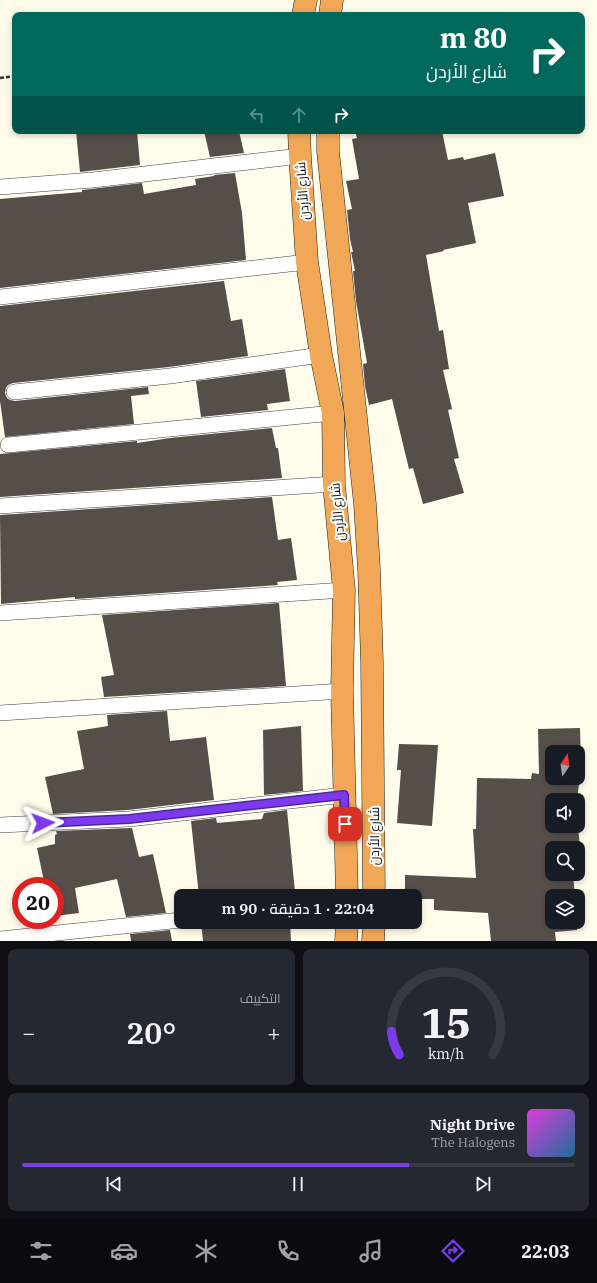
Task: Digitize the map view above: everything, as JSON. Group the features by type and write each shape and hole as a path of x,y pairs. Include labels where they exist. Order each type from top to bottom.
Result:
{"highway":[{"path":"304,12 306,0"},
{"path":"330,12 332,0"},
{"name":"شارع الأردن","path":"299,134 307,262 321,355 333,413 334,484 344,590 342,691 347,889"},
{"name":"شارع الأردن","path":"328,134 328,152 364,504 369,570 372,662 374,889"},
{"path":"346,941 347,929"},
{"path":"373,941 374,929"}],"lane":[{"path":"0,186 93,180 300,156"},
{"path":"0,297 307,262"},
{"path":"14,392 170,376 321,355"},
{"path":"8,445 333,413"},
{"path":"0,506 334,484"},
{"path":"0,613 344,590"},
{"path":"0,713 342,691"},
{"path":"0,825 129,819 344,795"},
{"path":"0,938 174,921"}],"path":[{"path":"0,78 12,76"}],"building":[{"path":"76,134 137,134 140,165 80,172"},
{"path":"205,134 240,134 244,153 210,157"},
{"path":"356,134 443,134 448,160 463,157 464,160 495,153 504,196 468,203 476,243 426,255 439,331 443,330 449,369 443,370 452,409 448,410 459,458 454,459 464,493 423,504 413,468 409,469 392,399 369,405 365,386 363,364 367,363 356,301 353,271 355,271 351,252 353,252 347,210 352,209 346,181 359,179 352,139 357,138"},
{"path":"235,173 242,213 246,260 0,288 0,199 82,192 82,190 142,183 144,194 196,185 195,179"},
{"path":"224,281 231,321 242,319 248,356 169,367 13,383 8,385 5,393 7,398 15,401 148,387 149,394 131,396 134,424 5,437 0,401 0,306"},
{"path":"285,369 290,401 267,404 268,410 201,417 196,381"},
{"path":"272,428 276,448 278,448 282,478 0,497 0,454 137,441 137,443 170,438"},
{"path":"272,497 278,540 291,538 297,580 277,582 278,585 75,599 75,597 1,604 0,515"},
{"path":"279,603 286,686 104,697 101,677 114,675 102,615"},
{"path":"167,711 170,741 206,737 214,800 128,810 53,814 45,777 84,769 77,731 108,726 107,715"},
{"path":"301,726 303,791 264,795 263,730"},
{"path":"580,728 580,745 545,745 545,785 579,785 578,793 545,793 545,833 579,833 579,841 545,841 545,881 574,881 574,889 545,889 545,929 577,930 555,932 556,941 491,941 488,913 434,910 434,899 422,899 422,889 405,889 405,875 476,878 473,829 476,829 477,778 531,779 532,773 539,774 538,729"},
{"path":"399,744 438,745 432,826 397,823 401,770 397,770"},
{"path":"287,810 295,889 198,889 191,821 216,818 217,823 262,819 264,813"},
{"path":"132,828 139,857 153,854 166,913 126,917 117,879 75,888 79,913 64,915 64,877 43,877 37,848 55,844 55,835 57,834 56,831"},
{"path":"202,929 290,929 291,941 203,941"},
{"path":"170,930 172,941 131,941 130,934"}],"route":[{"path":"43,823 129,819 344,795 345,824"}]}
